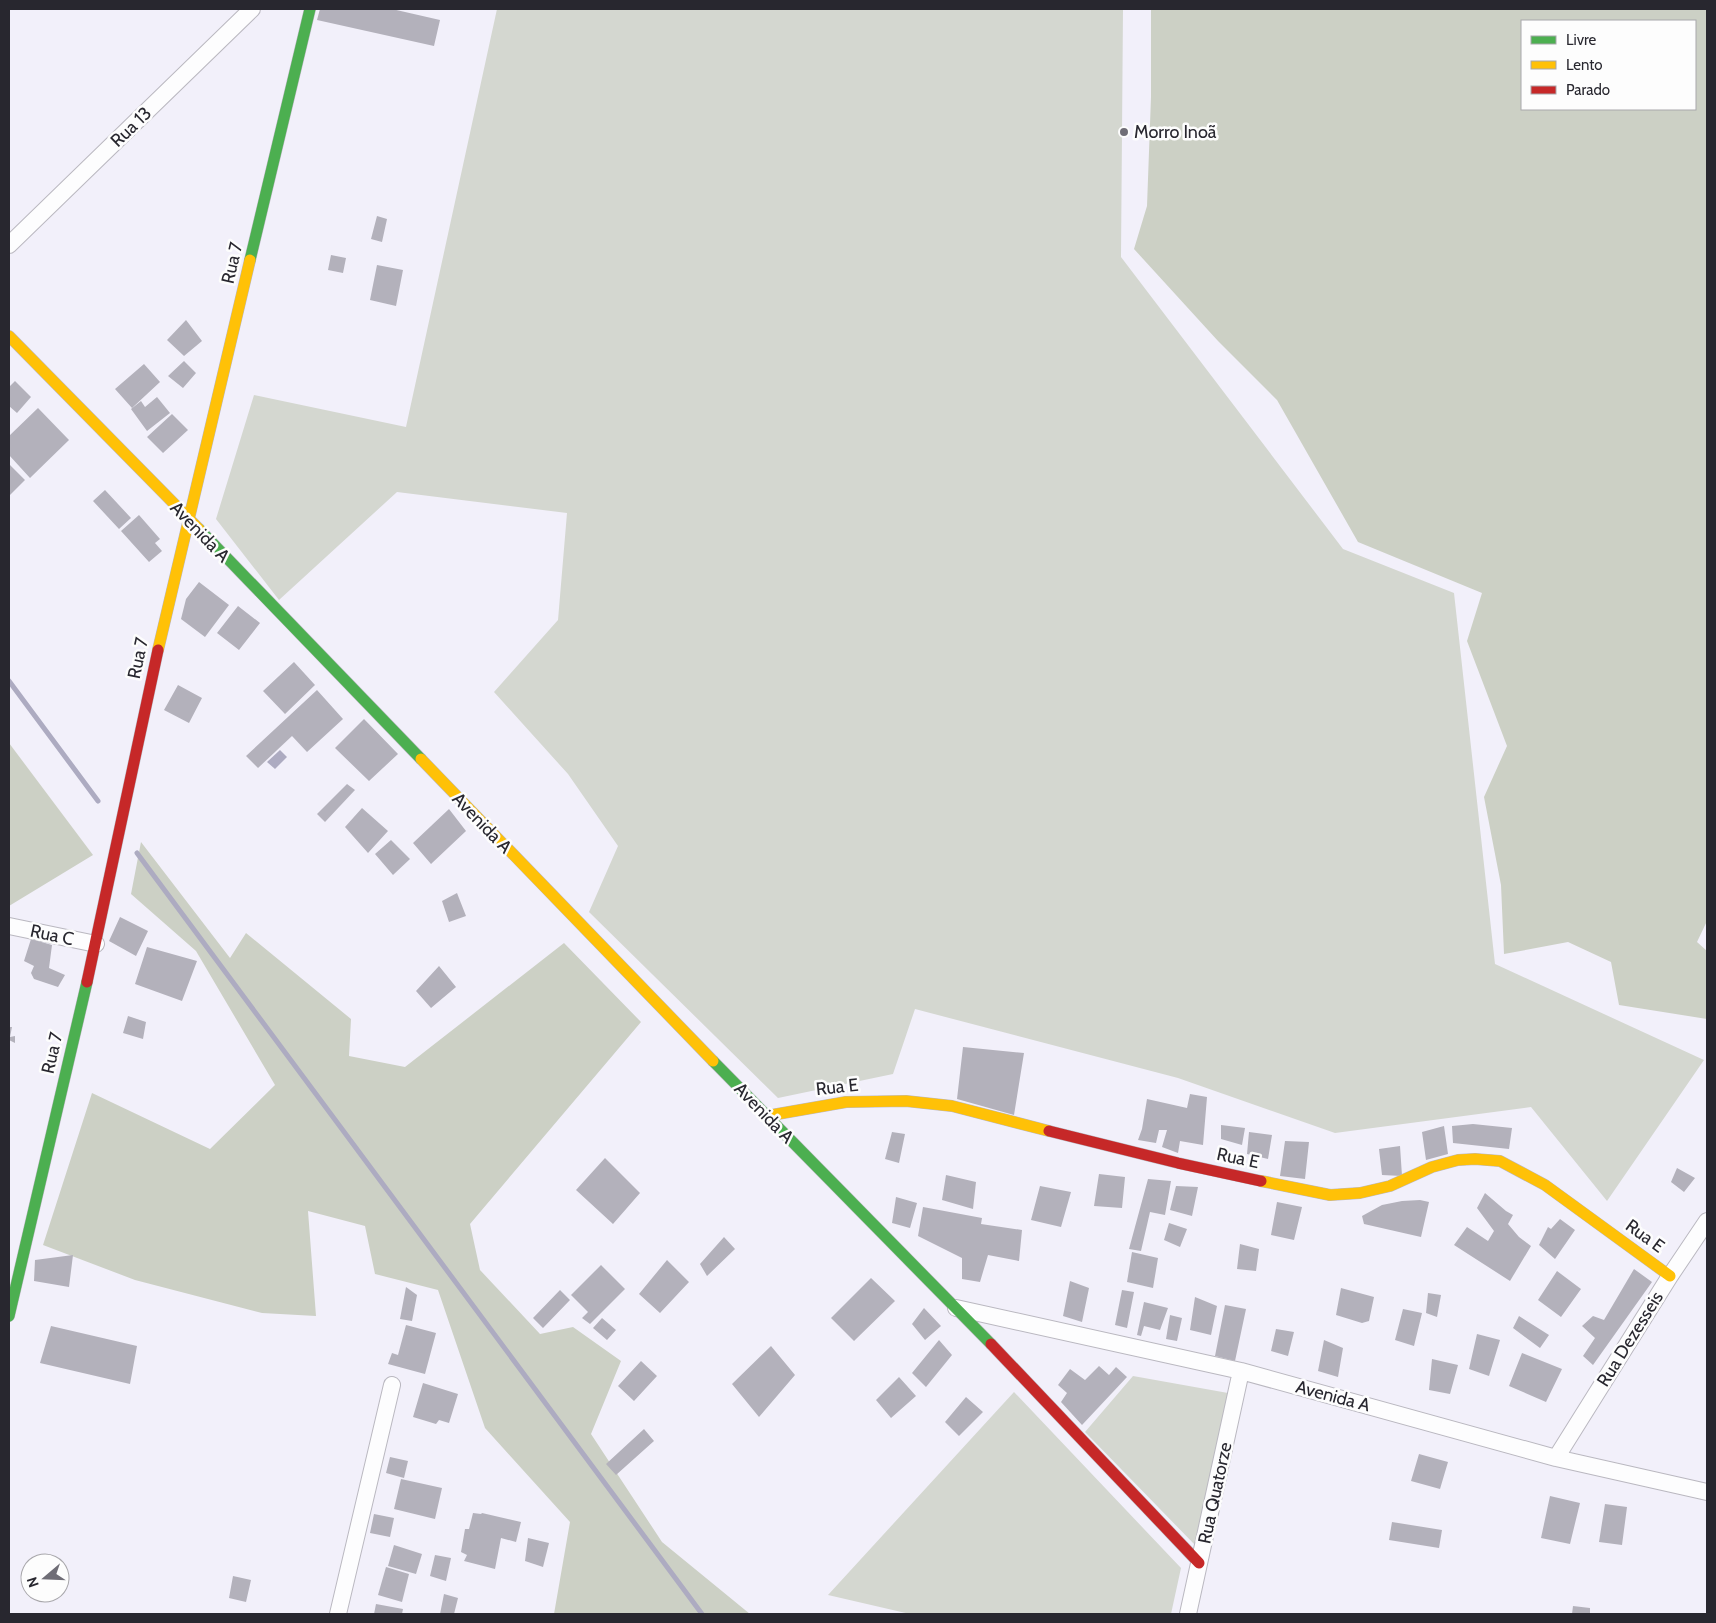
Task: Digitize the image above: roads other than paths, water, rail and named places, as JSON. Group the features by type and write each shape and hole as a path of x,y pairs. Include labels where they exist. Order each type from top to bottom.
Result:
{"street":[{"name":"Rua 13","path":"9,245 252,9"},
{"name":"Rua 7","path":"9,1316 96,944 166,611 310,9"},
{"name":"Avenida A","path":"9,336 766,1116 956,1308 1199,1563"},
{"name":"Rua C","path":"9,926 96,944"},
{"name":"Rua E","path":"766,1116 846,1102 906,1101 952,1106 1178,1163 1330,1195 1360,1193 1390,1186 1432,1167 1458,1160 1475,1158 1500,1161 1546,1185 1670,1276"},
{"name":"Rua Dezesseis","path":"1556,1458 1670,1276 1707,1221"},
{"name":"Avenida A","path":"956,1308 1241,1371 1556,1458 1707,1492"},
{"name":"Rua Quatorze","path":"1188,1614 1241,1371"},
{"path":"338,1614 392,1385"}],"water":[{"path":"280,750 287,757 275,769 267,762"}],"waterway":[{"path":"9,681 98,801"},
{"path":"137,853 702,1614"}],"place":[{"name":"Morro Inoã","path":"1124,132"}]}
